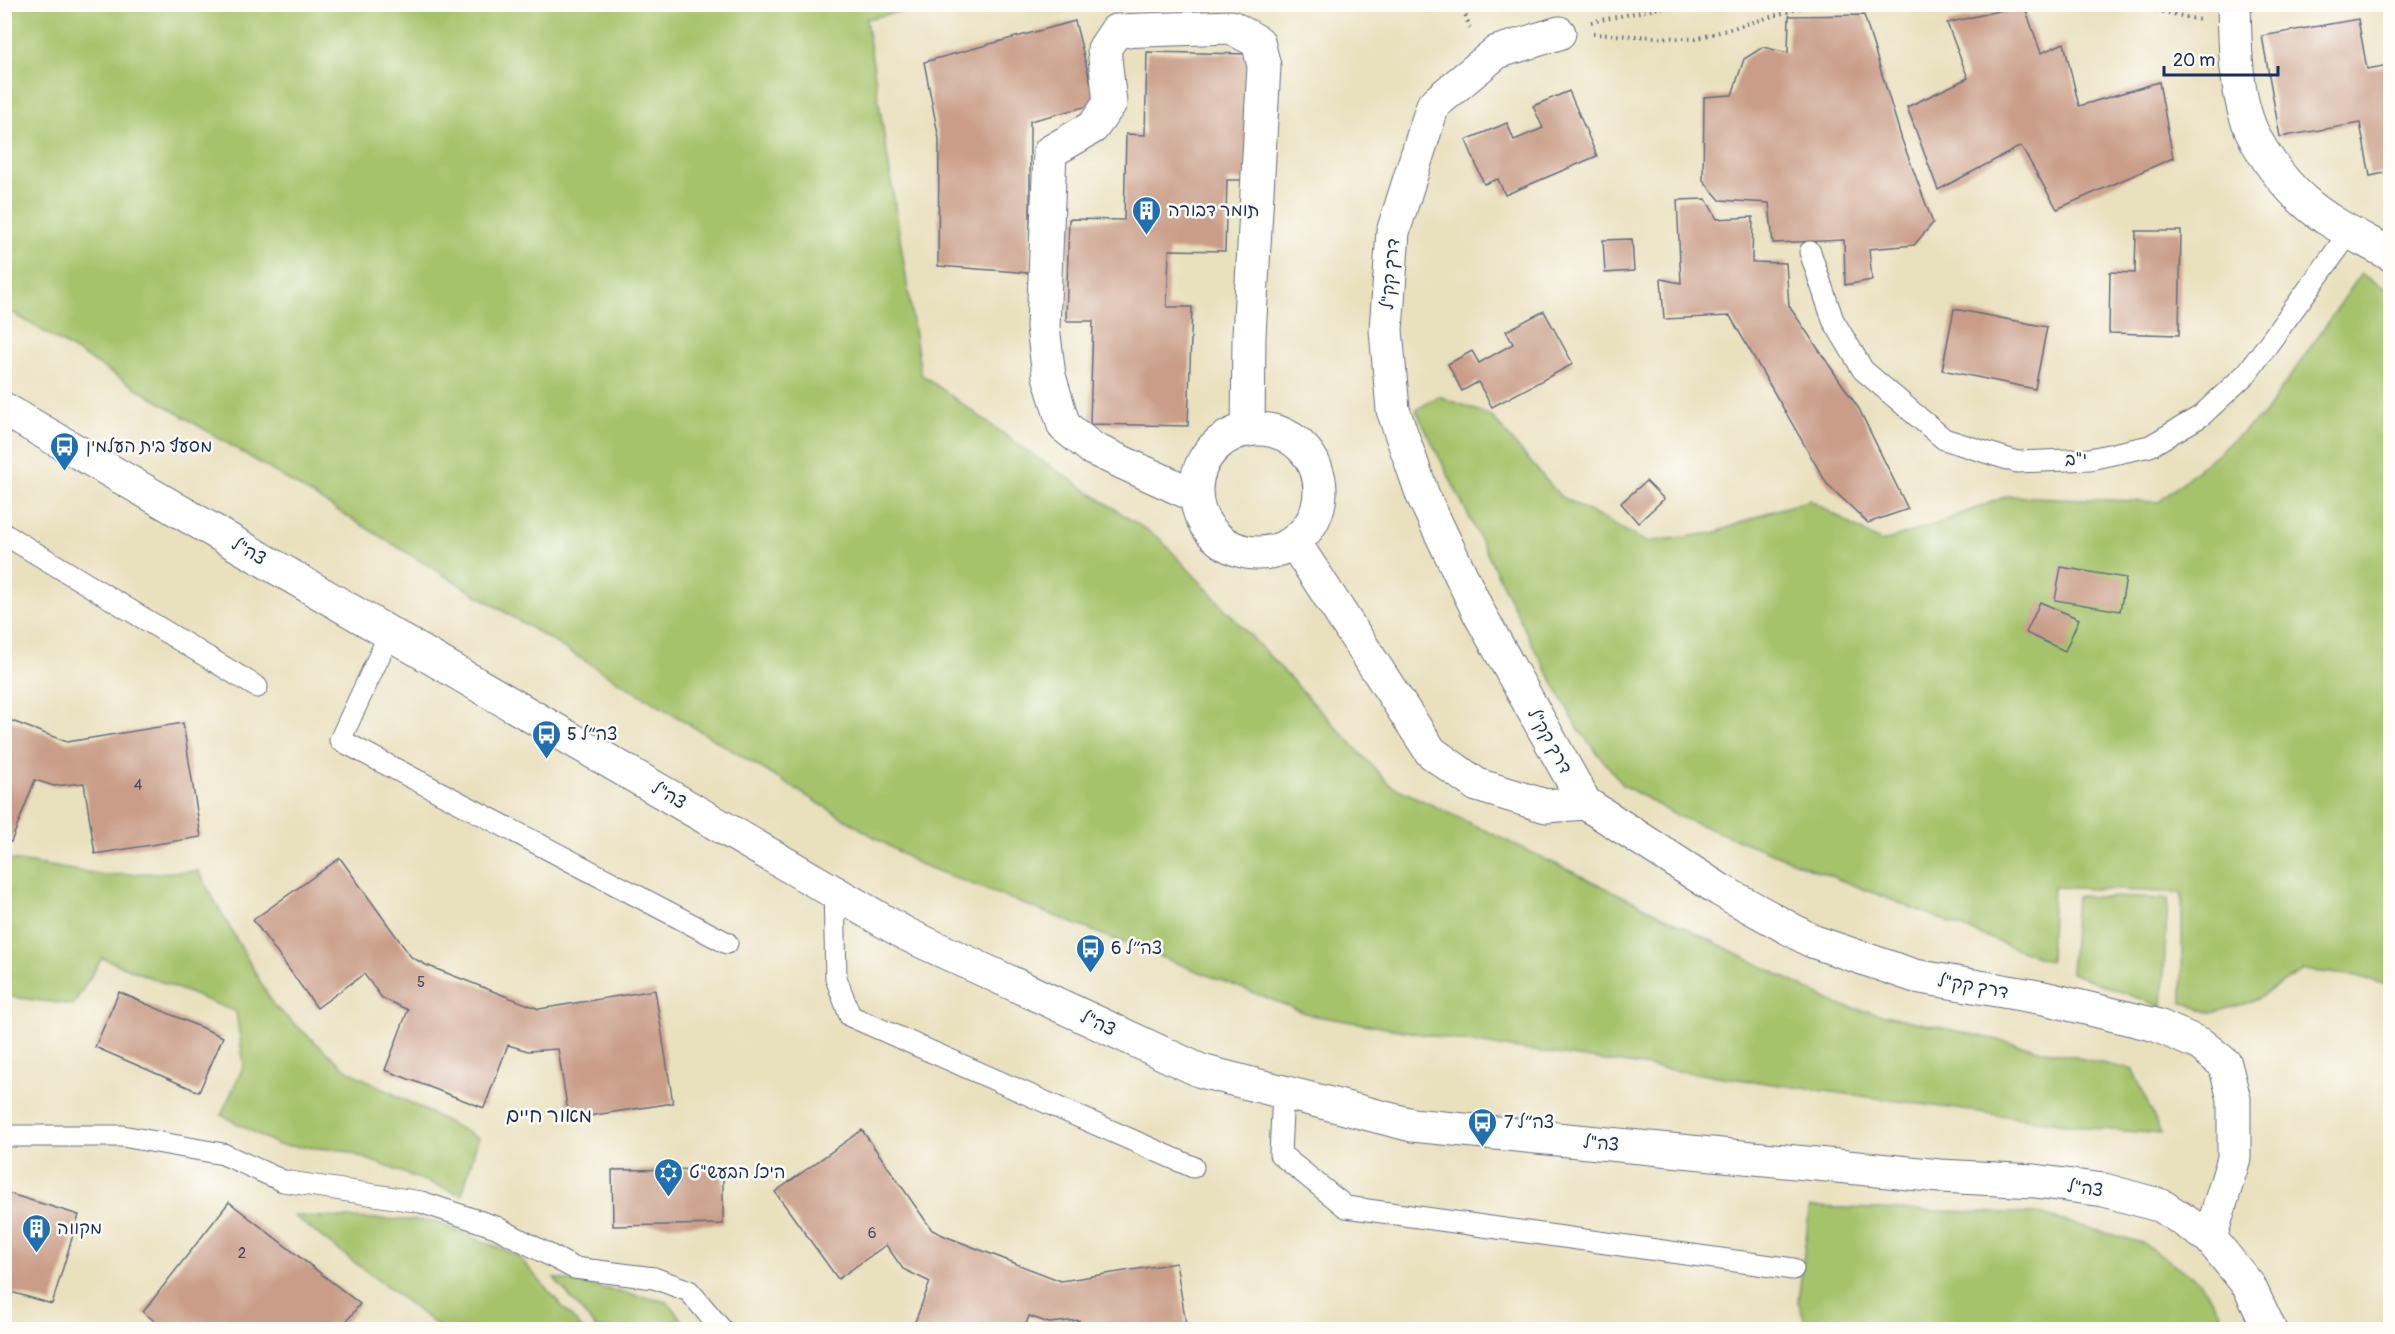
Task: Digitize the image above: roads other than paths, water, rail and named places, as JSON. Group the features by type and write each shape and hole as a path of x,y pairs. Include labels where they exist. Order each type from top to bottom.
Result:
{"street":[{"path":"2234,16 2235,59 2247,119 2270,162 2304,201 2332,222 2391,254"},
{"path":"1196,496 1093,449 1064,426 1049,376 1043,327 1050,152 1093,127 1110,103 1104,49 1116,31 1231,27 1258,42 1264,66 1249,336 1248,430"},
{"name":"דרך קק\"ל","path":"1559,33 1497,52 1433,105 1393,232 1386,330 1393,410 1423,496 1479,613 1585,803 1720,890 1812,941 1916,976 2044,999 2156,1024 2199,1044 2225,1065 2234,1099 2234,1158 2210,1238"},
{"name":"צה\"ל","path":"4,409 906,934 1201,1071 1412,1125 1928,1174 2035,1181 2104,1190 2162,1206 2210,1238 2249,1286 2270,1329"},
{"path":"1266,429 1287,436 1304,449 1315,466 1320,487 1318,508 1309,527 1294,542 1275,550 1254,553 1233,548 1215,536 1202,519 1196,496 1197,477 1204,460 1216,446 1231,435 1248,430 1266,429"},
{"path":"1294,542 1431,752 1477,785 1546,806 1585,803"}],"lane":[{"name":"י\"ב","path":"1810,252 1833,320 1863,370 1944,439 2017,462 2080,459 2150,446 2201,416 2247,373 2350,232"},
{"path":"4,534 258,687"},
{"path":"390,633 340,740 727,943"},
{"path":"834,891 836,978 850,1016 1193,1167"},
{"path":"1282,1092 1280,1154 1346,1207 1793,1269"},
{"path":"4,1136 122,1136 223,1154 283,1181 421,1202 496,1227 574,1268 654,1278 689,1291 722,1329"}],"place":[{"name":"תומר דבורה","path":"1147,236"},
{"name":"מסעף בית העלמין","path":"65,472"},
{"name":"צה״ל 5","path":"546,760"},
{"name":"צה״ל 6","path":"1090,974"},
{"name":"צה״ל 7","path":"1483,1148"},
{"name":"היכל הבעש\"ט","path":"668,1198"},
{"name":"מקווה","path":"36,1254"}],"district":[{"name":"מאור חיים","path":"549,1115"}]}
